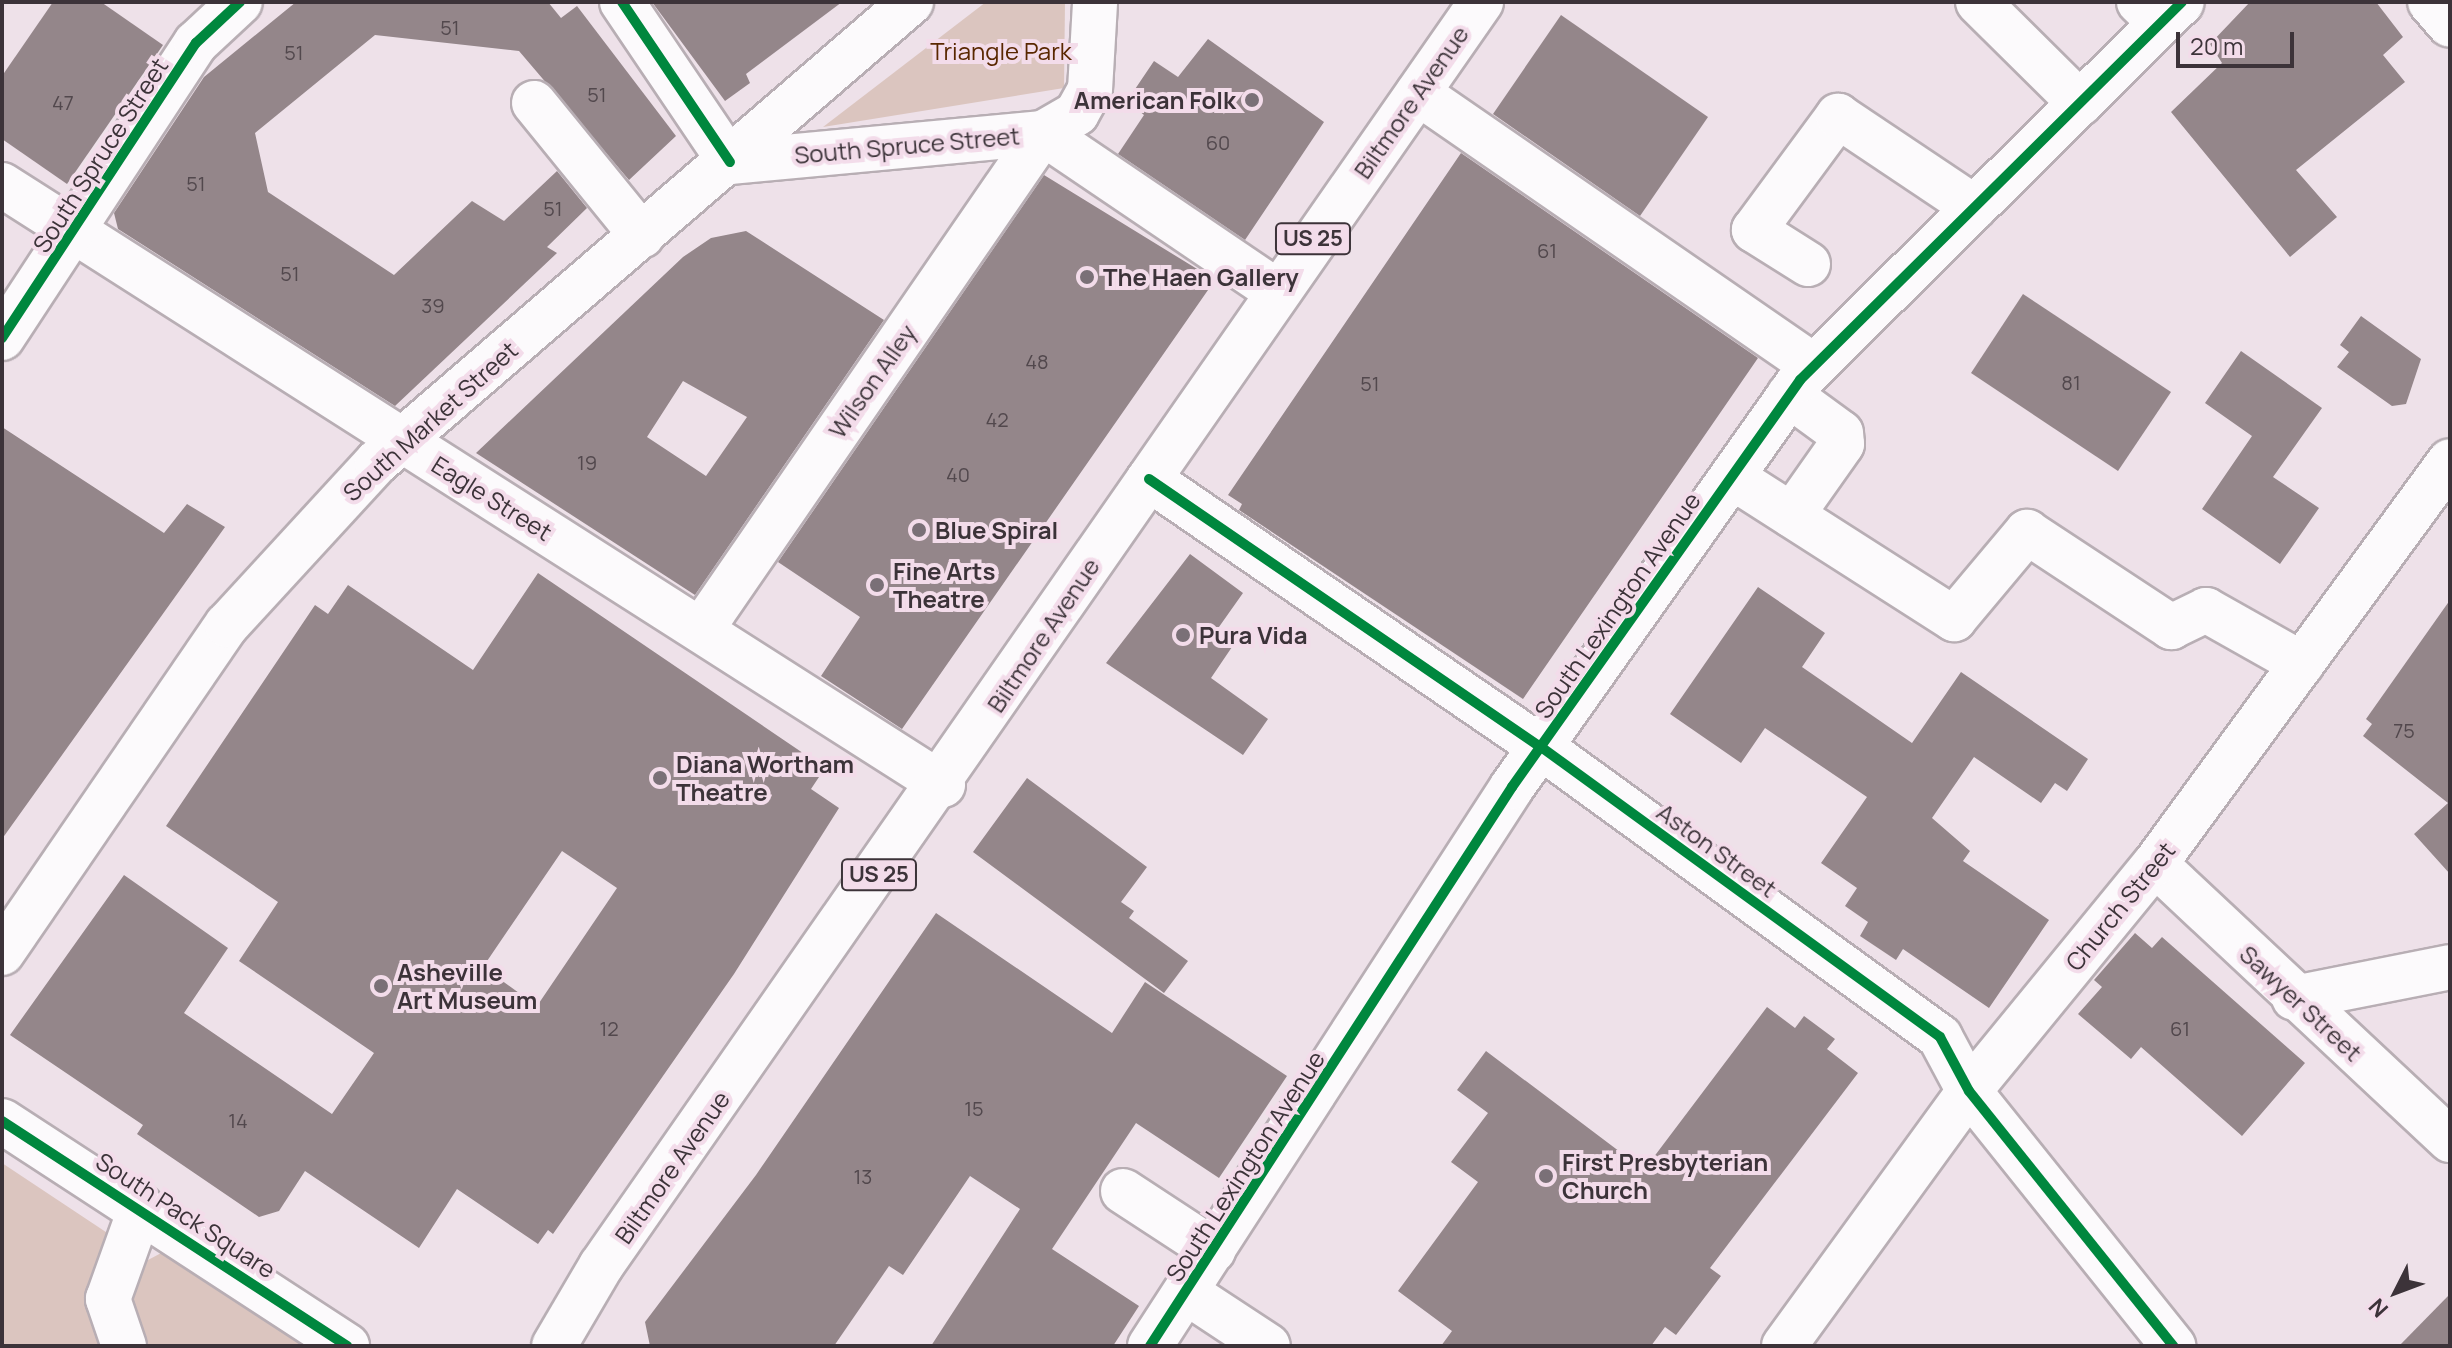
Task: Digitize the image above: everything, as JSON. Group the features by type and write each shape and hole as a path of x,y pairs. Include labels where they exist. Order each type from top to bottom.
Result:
{"street":[{"name":"South Spruce Street","path":"2,338 74,233 196,43 240,2"},
{"path":"622,2 730,162"},
{"name":"South Market Street","path":"2,953 227,625 399,442 730,162 911,2"},
{"path":"1043,133 1077,113 1090,90 1095,2"},
{"name":"Biltmore Avenue","path":"554,1346 601,1266 943,785 1276,291 1481,2"},
{"path":"1978,2 2080,103"},
{"path":"2430,2 2450,25"},
{"name":"South Lexington Avenue","path":"1150,1346 1541,747 1802,381 2080,103 2161,9"},
{"path":"1418,93 1802,381 1841,433 1842,444 1792,515"},
{"path":"534,103 642,236"},
{"path":"1808,264 1754,230 1838,116 1974,207"},
{"name":"South Spruce Street","path":"730,162 1043,133 1276,291"},
{"name":"Wilson Alley","path":"701,630 1043,133"},
{"name":"Eagle Street","path":"2,185 399,442 943,785"},
{"name":"Church Street","path":"1784,1346 1969,1091 2155,864 2450,461"},
{"path":"1732,477 1954,619 2027,532 2171,627 2206,610 2302,664"},
{"name":"Aston Street","path":"1149,479 1541,747 1940,1037 1969,1091 2173,1346"},
{"name":"Sawyer Street","path":"2155,864 2294,998 2450,1140"},
{"path":"2294,998 2450,967"},
{"name":"South Pack Square","path":"2,1121 141,1207 347,1346"},
{"path":"1123,1191 1213,1250"},
{"path":"124,1346 108,1299 141,1207"},
{"path":"1186,1292 1268,1346"}],"green space":[{"name":"Triangle Park","path":"986,2 1065,2 1064,88 823,127"},
{"path":"2,1163 148,1260 165,1251 317,1346 2,1346"}],"building":[{"path":"53,2 101,2 163,45 67,184 2,139 2,76"},
{"path":"296,2 548,2 561,18 577,6 676,136 629,180 519,51 375,35 255,133 268,192 394,275 472,201 504,221 557,171 587,208 547,247 557,253 395,406 118,229 114,213 204,77"},
{"path":"652,2 842,2 746,74 750,83 725,101"},
{"path":"2250,2 2376,2 2403,37 2383,55 2405,82 2296,170 2337,217 2290,257 2171,112 2222,63 2210,44"},
{"path":"1561,15 1708,117 1640,216 1493,114"},
{"path":"1208,39 1324,122 1245,240 1118,154 1144,115 1127,101 1154,61 1178,77"},
{"path":"1461,153 1758,358 1523,699 1239,510 1242,504 1228,495"},
{"path":"1044,175 1215,280 902,729 821,676 860,617 778,562"},
{"path":"746,231 884,320 695,595 476,453 683,257 711,238","holes":["683,381 747,417 706,476 647,437"]},
{"path":"2023,294 2171,392 2118,471 1971,373"},
{"path":"2361,316 2421,359 2406,404 2392,406 2337,367 2349,352 2340,345"},
{"path":"2241,351 2322,408 2273,477 2319,508 2280,564 2202,509 2252,436 2205,403"},
{"path":"2,427 164,533 187,504 225,527 2,839"},
{"path":"1190,554 1243,593 1214,634 1232,647 1211,678 1268,719 1243,755 1106,663"},
{"path":"538,573 825,768 811,789 839,808 734,974 553,1234 548,1230 538,1244 457,1189 419,1248 305,1171 279,1211 259,1217 137,1134 143,1125 10,1035 124,875 228,948 184,1013 332,1114 374,1053 239,961 278,902 166,826 315,605 328,614 348,585 473,670","holes":["562,851 617,888 537,1006 483,967"]},
{"path":"1758,587 1825,633 1802,667 1912,743 1961,672 2088,759 2067,791 2055,783 2041,803 1974,757 1932,818 1970,851 1963,861 2049,920 1989,1008 1903,949 1896,960 1860,936 1868,922 1845,906 1857,888 1821,863 1867,797 1765,728 1741,763 1670,714"},
{"path":"2450,600 2450,874 2414,834 2448,803 2363,736 2372,724 2366,719"},
{"path":"1027,778 1147,867 1121,902 1134,911 1129,918 1188,961 1164,993 973,852"},
{"path":"936,913 1112,1033 1145,982 1287,1076 1219,1178 1136,1123 1052,1249 1139,1306 1113,1346 931,1346 1020,1209 970,1176 903,1275 889,1266 834,1346 650,1346 645,1322 756,1175"},
{"path":"2135,933 2152,948 2162,937 2305,1063 2242,1136 2141,1047 2131,1059 2078,1014 2102,987 2094,980"},
{"name":"First Presbyterian Church","path":"1767,1007 1795,1028 1804,1016 1835,1039 1827,1049 1858,1073 1710,1268 1721,1276 1676,1335 1665,1327 1651,1346 1441,1346 1452,1331 1398,1291 1478,1182 1451,1162 1488,1113 1457,1090 1486,1051 1644,1170"},
{"path":"2450,1294 2450,1346 2399,1346"}],"cycle path":[{"path":"2,338 196,43 240,2"},
{"path":"622,2 730,162"},
{"path":"1150,1346 1512,787 1800,380 2182,2"},
{"path":"1149,479 1541,747 1940,1037 1969,1091 2173,1346"},
{"path":"2,1121 347,1346"}],"place":[{"name":"American Folk","path":"1252,100"},
{"name":"The Haen Gallery","path":"1087,277"},
{"name":"Blue Spiral","path":"919,530"},
{"name":"Fine Arts Theatre","path":"877,585"},
{"name":"Pura Vida","path":"1183,635"},
{"name":"Diana Wortham Theatre","path":"660,778"},
{"name":"Asheville Art Museum","path":"381,986"},
{"name":"First Presbyterian Church","path":"1546,1176"}]}
